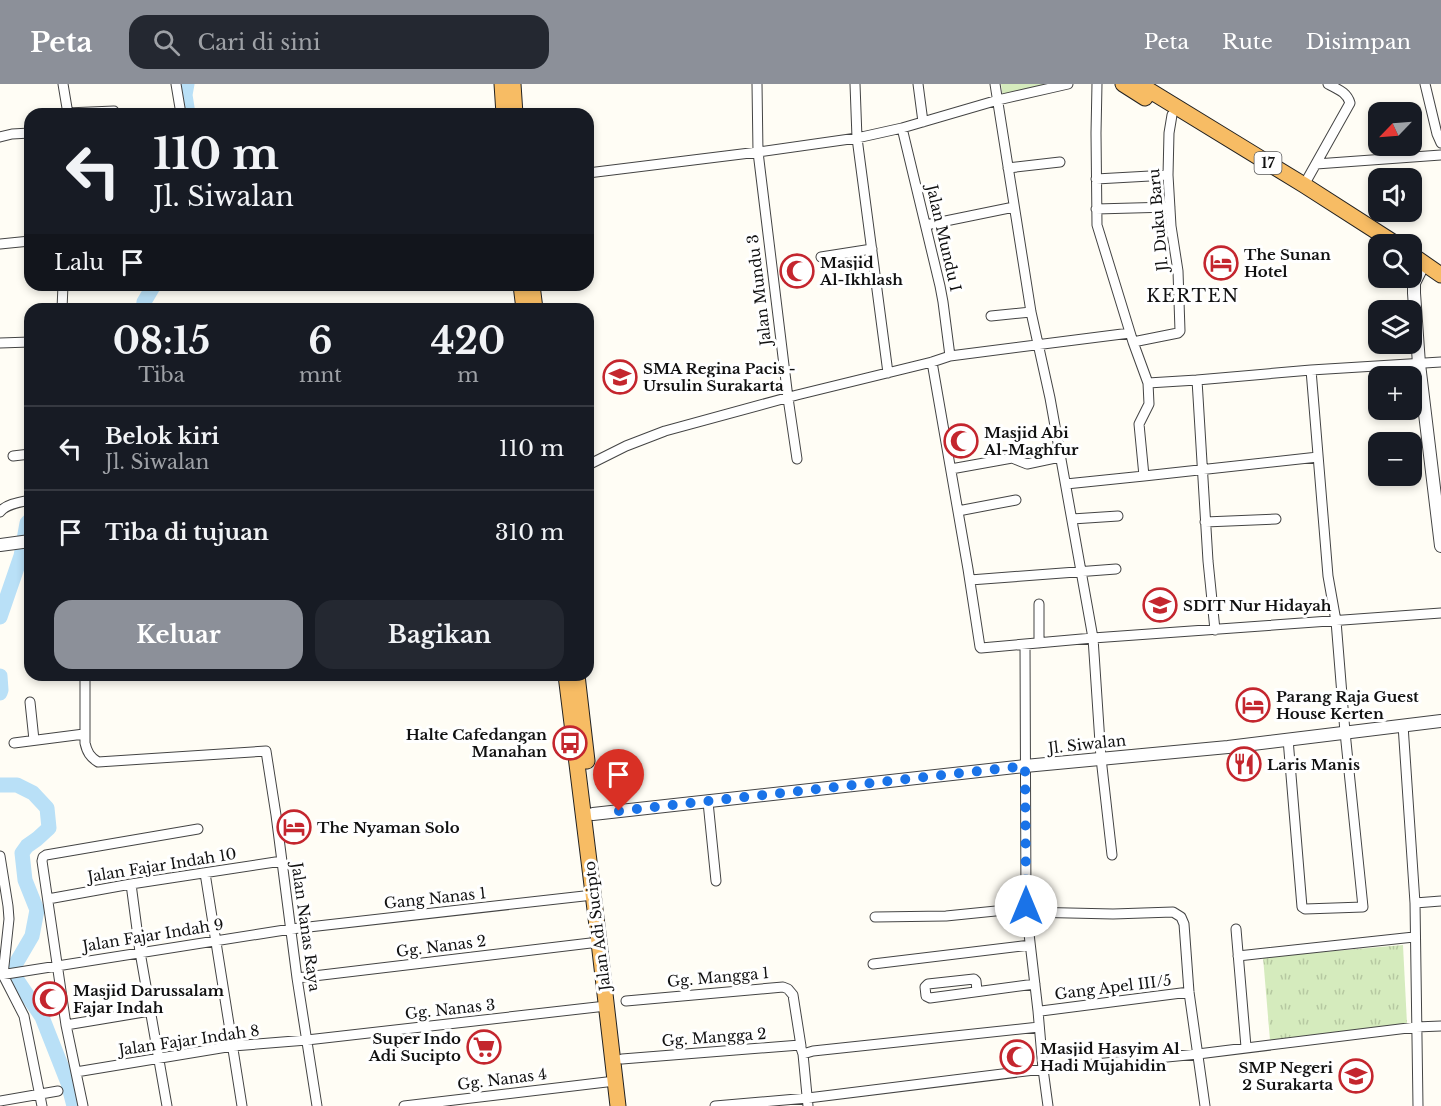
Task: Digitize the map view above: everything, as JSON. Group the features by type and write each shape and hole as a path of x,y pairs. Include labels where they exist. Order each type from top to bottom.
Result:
{"highway":[{"path":"502,84 504,108"},
{"path":"513,84 514,108"},
{"name":"17","path":"1123,84 1170,123 1368,235"},
{"name":"17","path":"1138,84 1304,185 1370,234"},
{"path":"1422,275 1441,275"},
{"path":"1422,277 1441,285"},
{"name":"Jalan Adi Sucipto","path":"567,681 588,896 610,1082 618,1106"},
{"name":"Jalan Adi Sucipto","path":"578,681 628,1106"}],"street":[{"path":"63,84 66,108"},
{"path":"176,84 180,108"},
{"name":"Jalan Mundu 3","path":"757,84 758,152 797,459"},
{"path":"855,84 857,138 888,373"},
{"path":"918,84 923,122"},
{"path":"995,84 1032,312 1066,484 1092,638 1101,758 1112,855"},
{"path":"594,172 857,138 902,129 998,100 1068,84"},
{"path":"1097,84 1096,209 1098,231 1148,383 1149,404 1139,424 1144,476"},
{"path":"1304,185 1350,103 1344,93 1328,84"},
{"path":"1425,84 1441,143"},
{"name":"Jl. Duku Baru","path":"1132,338 1180,331 1178,271 1171,226 1168,175 1170,123"},
{"name":"Jalan Mundu I","path":"902,129 943,302 950,356"},
{"path":"0,137 24,133"},
{"path":"1316,164 1441,155"},
{"path":"1008,168 1060,162"},
{"path":"1096,179 1168,175"},
{"path":"926,225 1014,207"},
{"path":"1096,209 1170,207"},
{"path":"0,244 24,242"},
{"path":"821,256 872,249"},
{"path":"1417,288 1419,364 1441,546"},
{"path":"991,316 1032,312"},
{"path":"594,462 626,446 665,431 950,356 1132,338"},
{"path":"0,343 24,342"},
{"path":"932,362 980,646 983,648 1441,613"},
{"path":"1148,383 1441,362"},
{"path":"1288,740 1302,907 1305,909 1363,907 1336,621 1328,576 1311,370"},
{"path":"1197,380 1208,561 1215,630"},
{"path":"14,456 24,455"},
{"path":"951,469 1012,458 1027,464 1060,457"},
{"path":"1066,484 1318,457"},
{"path":"958,511 1016,501"},
{"path":"0,512 2,508 24,502"},
{"path":"1072,519 1118,516"},
{"path":"1206,522 1276,519"},
{"path":"0,545 24,542"},
{"path":"970,580 1116,569"},
{"path":"1038,604 1039,643"},
{"path":"1025,644 1026,910 1048,1106"},
{"path":"14,743 84,734 85,681"},
{"path":"30,702 34,740"},
{"name":"Jl. Siwalan","path":"593,814 1025,766 1228,747 1441,721"},
{"path":"1403,725 1414,903 1418,1106"},
{"name":"Jalan Nanas Raya","path":"84,734 87,750 92,759 98,762 266,752 317,1106"},
{"path":"708,802 716,881"},
{"path":"82,1106 66,1025 42,861 45,855 198,829"},
{"path":"0,856 9,919 3,975 24,1016 42,1106"},
{"name":"Jalan Fajar Indah 10","path":"48,899 282,861"},
{"path":"205,873 242,1106"},
{"path":"131,884 140,952 167,1106"},
{"name":"Gang Nanas 1","path":"291,929 588,896"},
{"path":"1414,903 1441,901"},
{"path":"875,917 946,916 1026,910 1113,914 1173,912 1179,915 1184,924 1189,992 1205,1106"},
{"name":"Jalan Fajar Indah 9","path":"3,975 291,929"},
{"path":"1236,929 1246,1047"},
{"path":"1239,956 1414,938"},
{"name":"Gg. Nanas 2","path":"297,978 594,943"},
{"path":"873,964 1030,945"},
{"path":"977,991 974,978 928,984 925,987 925,993 930,998 1035,984"},
{"name":"Gg. Mangga 1","path":"626,1001 783,987 788,989 794,995 808,1102"},
{"name":"Gang Apel III/5","path":"1041,1011 1189,992"},
{"name":"Gg. Nanas 3","path":"307,1040 601,1006"},
{"path":"66,1025 150,1011"},
{"path":"715,1106 808,1102 1043,1069 1441,1026"},
{"name":"Gg. Mangga 2","path":"622,1059 813,1051 1039,1027"},
{"name":"Jalan Fajar Indah 8","path":"76,1072 233,1046 307,1040"},
{"name":"Gg. Nanas 4","path":"404,1106 610,1082"},
{"path":"0,1101 58,1091"}],"green space":[{"path":"1001,84 1054,84 1003,96"},
{"path":"1403,945 1407,1024 1270,1040 1263,957"}],"waterway":[{"path":"187,84 185,95 187,108"},
{"path":"144,303 150,291"},
{"path":"0,617 21,556 24,540"},
{"path":"0,676 0,693"},
{"path":"0,785 17,785 33,793 47,808 49,828 22,853 25,880 37,910 32,936 15,965 17,980 42,1017 68,1083 74,1106"}],"place":[{"name":"The Sunan Hotel","path":"1221,263"},
{"name":"Masjid Al-Ikhlash","path":"797,271"},
{"name":"SMA Regina Pacis - Ursulin Surakarta","path":"620,377"},
{"name":"Masjid Abi Al-Maghfur","path":"961,441"},
{"name":"SDIT Nur Hidayah","path":"1160,605"},
{"name":"Parang Raja Guest House Kerten","path":"1253,705"},
{"name":"Halte Cafedangan Manahan","path":"570,743"},
{"name":"Laris Manis","path":"1244,764"},
{"name":"The Nyaman Solo","path":"294,827"},
{"name":"Masjid Darussalam Fajar Indah","path":"50,999"},
{"name":"Super Indo Adi Sucipto","path":"484,1047"},
{"name":"Masjid Hasyim Al Hadi Mujahidin","path":"1017,1057"},
{"name":"SMP Negeri 2 Surakarta","path":"1356,1076"}],"district":[{"name":"KERTEN","path":"1193,296"}],"route":[{"path":"619,811 1025,766 1026,906"}]}
